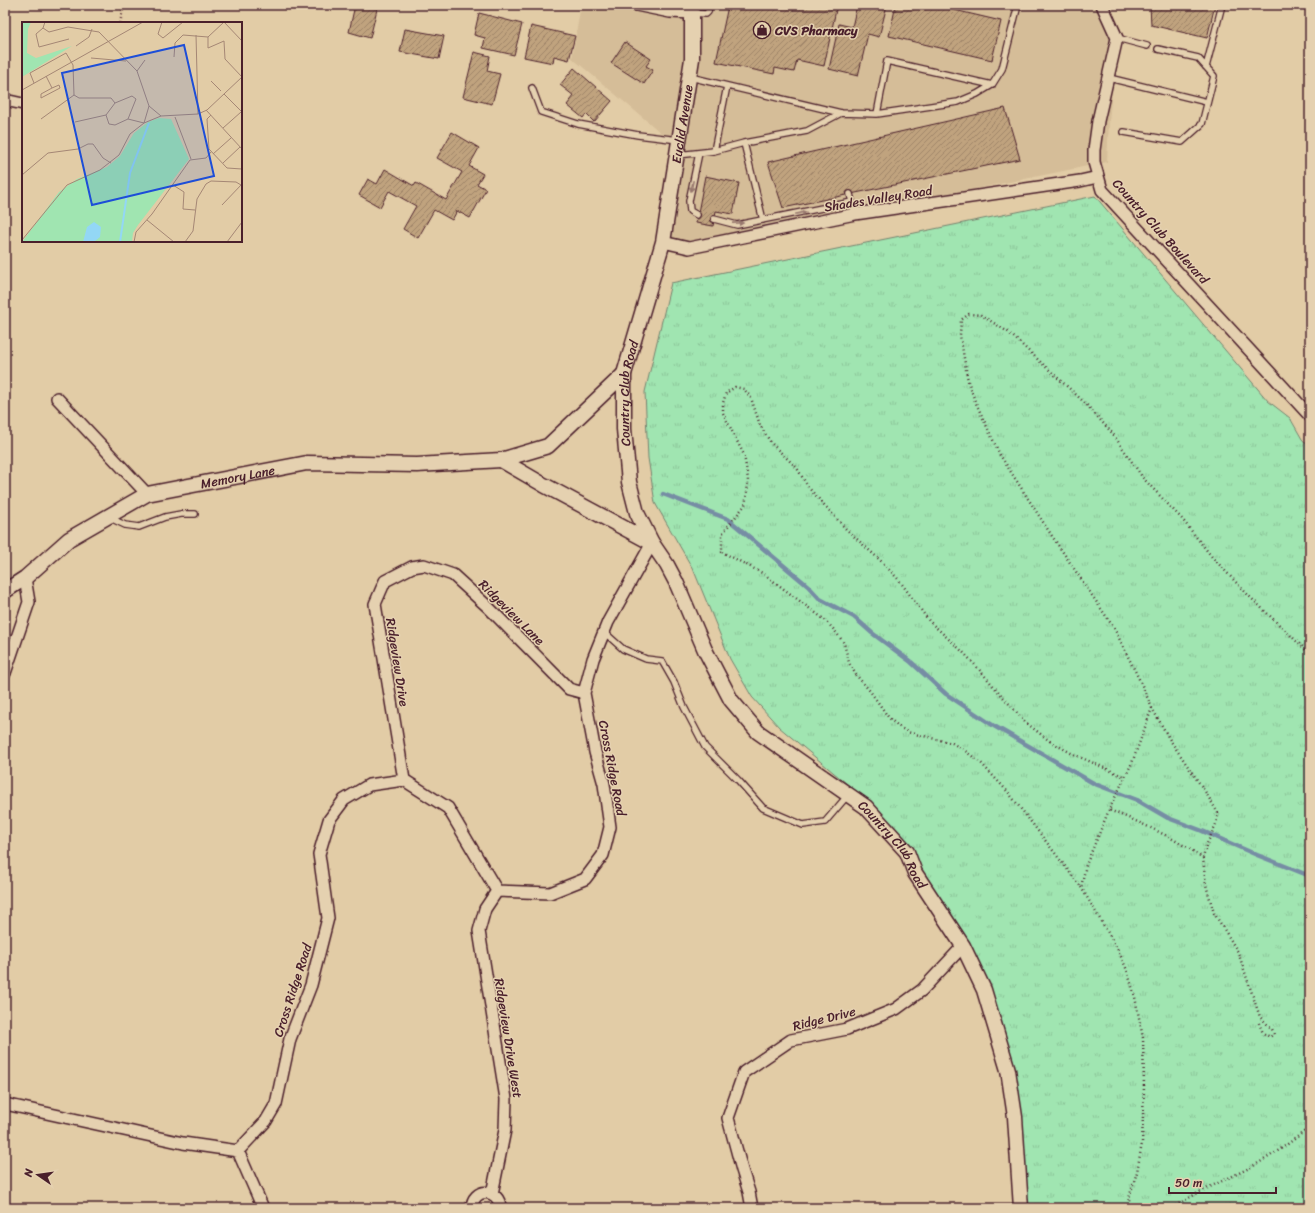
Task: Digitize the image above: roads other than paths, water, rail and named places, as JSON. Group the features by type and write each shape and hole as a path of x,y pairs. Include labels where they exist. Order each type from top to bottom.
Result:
{"street":[{"path":"636,5 670,12 691,9"},
{"path":"1102,5 1117,38"},
{"name":"Euclid Avenue","path":"663,242 692,59 691,9"},
{"name":"Country Club Boulevard","path":"1117,38 1098,121 1094,150 1094,162 1102,190 1308,409"},
{"path":"5,100 22,104"},
{"name":"Shades Valley Road","path":"663,242 689,248 855,214 1098,177"},
{"name":"Country Club Road","path":"663,242 624,374 624,429 629,482 637,513 652,543 667,565 676,582 705,650 731,700 758,732 866,807 907,852 915,873 963,946 984,990 1008,1070 1015,1116 1021,1208"},
{"name":"Memory Lane","path":"5,591 25,578 69,539 147,494 307,463 417,465 501,460 548,446 624,374"},
{"path":"57,398 147,494"},
{"name":"Country Club Road","path":"501,460 652,543"},
{"name":"Cross Ridge Road","path":"497,891 550,893 585,879 603,855 610,827 604,784 595,752 584,693 593,659 608,622 652,543"},
{"name":"Ridgeview Lane","path":"412,567 424,565 453,575 488,607 569,689 584,693"},
{"name":"Ridgeview Drive","path":"404,780 375,604 385,581 412,567"},
{"path":"5,673 29,602 25,578"},
{"path":"404,780 448,808 497,891"},
{"name":"Cross Ridge Road","path":"238,1151 266,1121 276,1104 290,1039 311,985 328,918 319,854 329,820 344,800 369,785 404,780"},
{"name":"Ridgeview Drive West","path":"492,1194 505,1130 506,1099 479,931 485,909 497,891"},
{"name":"Ridge Drive","path":"752,1208 749,1192 728,1118 744,1072 791,1040 847,1029 896,1009 922,990 963,946"},
{"path":"5,1104 183,1143 238,1151 263,1208"},
{"path":"472,1208 472,1202 478,1194 487,1192 492,1194 498,1200 500,1208"}],"lane":[{"path":"691,9 706,14 708,12 709,5"},
{"path":"689,77 841,113 877,114 958,102 977,94 992,85 1002,69 1018,5"},
{"path":"1206,66 1222,5"},
{"path":"1117,38 1147,46"},
{"path":"1124,132 1182,142 1202,124 1214,76 1198,58 1158,49"},
{"path":"877,114 887,61 992,85"},
{"path":"1109,78 1207,102"},
{"path":"714,150 727,86"},
{"path":"532,88 541,112 578,124 638,135 679,140"},
{"path":"677,155 698,153 808,131 841,113"},
{"path":"744,143 763,220"},
{"path":"697,215 690,211 689,201 698,153"},
{"path":"850,194 855,214"},
{"path":"714,219 736,225 852,202"},
{"path":"108,517 125,525 139,527 165,517 181,514 195,514"},
{"path":"604,632 623,650 646,659 662,661 674,682 684,707 705,747 763,808 803,825 825,822 848,795"}],"waterway":[{"path":"663,494 728,519 808,586 820,599 854,617 872,633 911,662 946,694 994,726 1095,784 1137,800 1168,818 1310,876"}],"place":[{"name":"CVS Pharmacy","path":"762,30"}]}
